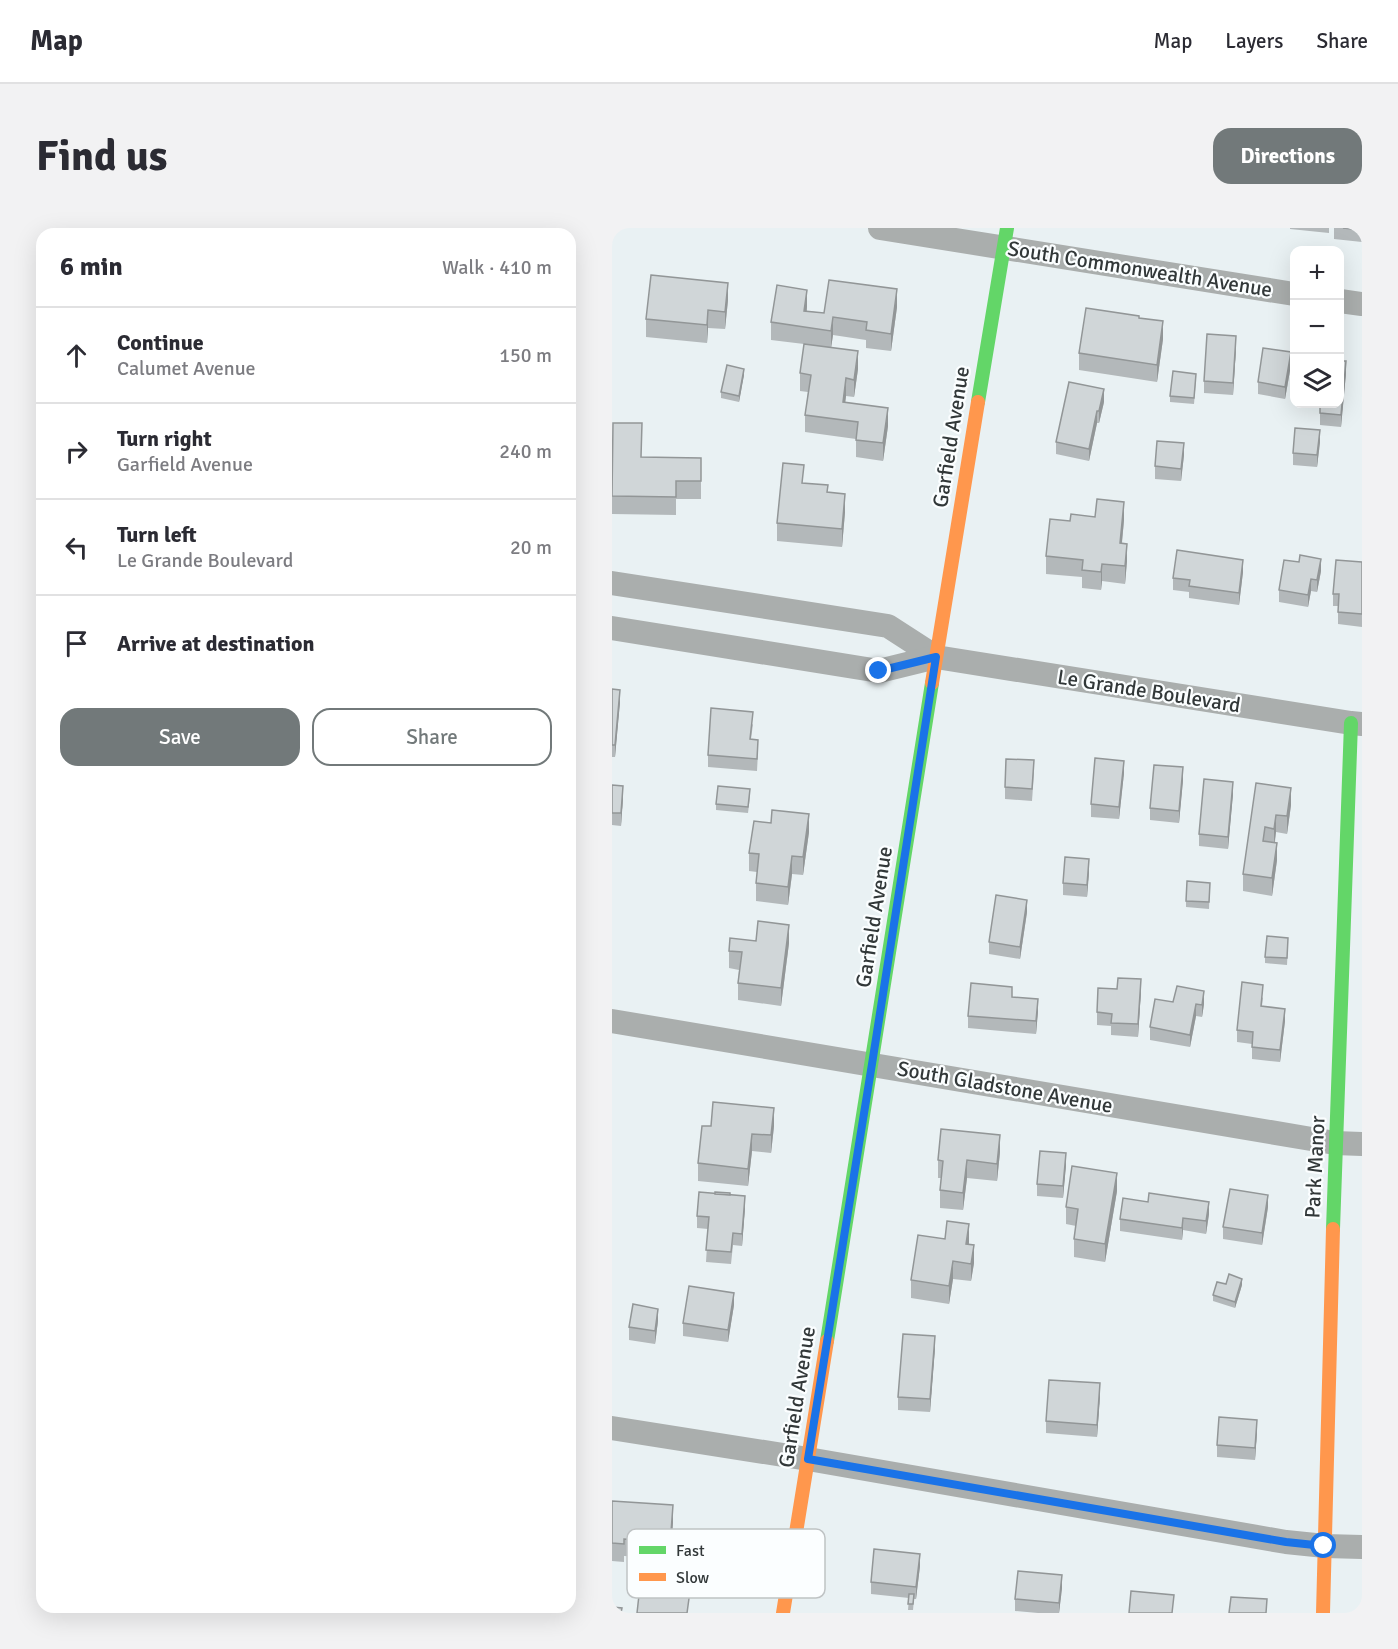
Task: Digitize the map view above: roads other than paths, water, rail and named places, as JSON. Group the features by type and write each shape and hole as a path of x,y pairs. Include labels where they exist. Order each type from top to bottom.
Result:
{"street":[{"name":"South Commonwealth Avenue","path":"880,228 1005,238 1290,293"},
{"name":"Garfield Avenue","path":"797,1529 1005,238"},
{"path":"1344,302 1362,304"},
{"name":"Le Grande Boulevard","path":"612,583 888,626 936,657"},
{"name":"Le Grande Boulevard","path":"612,628 879,671 936,657 1356,724"},
{"name":"Park Manor","path":"1323,1613 1335,1143 1356,724"},
{"name":"South Gladstone Avenue","path":"612,1021 1335,1143 1362,1144"},
{"path":"612,1428 808,1459 1286,1542 1362,1547"},
{"name":"Garfield Avenue","path":"783,1613 785,1598"}]}
